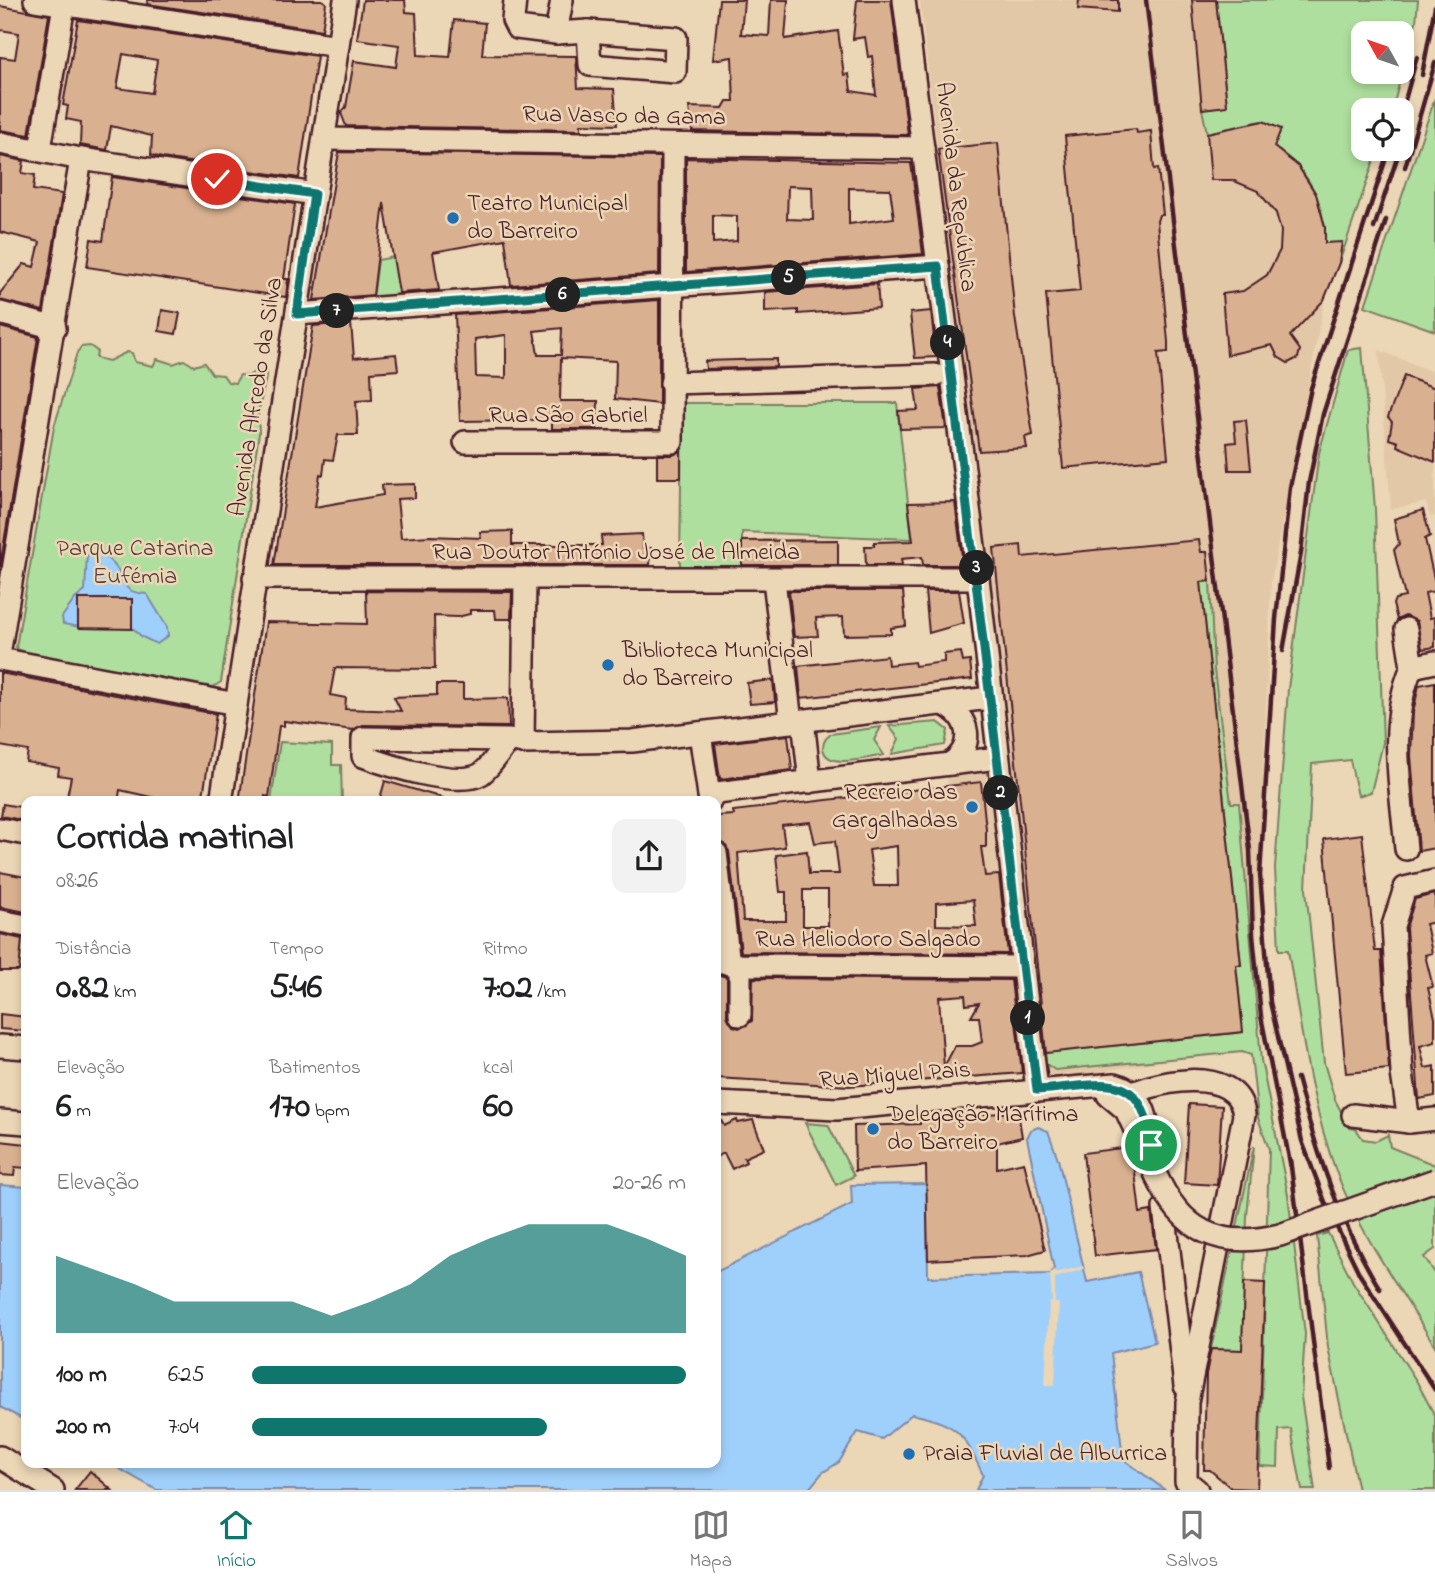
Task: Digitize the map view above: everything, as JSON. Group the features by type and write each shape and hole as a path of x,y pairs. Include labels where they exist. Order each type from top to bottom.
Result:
{"street":[{"path":"35,0 63,2 338,46"},
{"name":"Avenida Alfredo da Silva","path":"222,796 345,0"},
{"path":"515,0 513,20 517,28 556,33 588,31 685,39 675,72 590,65 588,31"},
{"path":"556,33 562,0"},
{"name":"Avenida da República","path":"904,0 978,578 1037,1090"},
{"path":"40,149 63,2"},
{"name":"Rua Vasco da Gama","path":"324,138 923,148"},
{"path":"0,143 81,159 314,194"},
{"path":"673,145 671,383 934,375"},
{"path":"0,649 81,159"},
{"path":"297,314 938,266"},
{"path":"0,313 55,328"},
{"name":"Rua São Gabriel","path":"465,442 672,442 671,383"},
{"name":"Rua Doutor António José de Almeida","path":"254,578 978,578"},
{"path":"525,579 516,741 489,766 470,778 403,771 363,756 363,738 516,741 614,741 990,698"},
{"path":"775,580 797,721 810,782"},
{"path":"1406,629 1412,667 1401,693 1397,730 1406,849"},
{"path":"0,659 236,704"},
{"path":"1412,667 1435,662"},
{"path":"943,704 958,714 968,732 964,750 950,764"},
{"path":"700,733 709,796"},
{"path":"721,796 998,758"},
{"path":"0,829 21,833"},
{"path":"1409,1122 1402,1073 1393,926 1405,888 1435,881"},
{"path":"721,899 728,963 740,1015"},
{"path":"0,921 21,925"},
{"name":"Rua Heliodoro Salgado","path":"728,963 1021,967"},
{"path":"0,1046 21,1048"},
{"path":"1187,1402 1208,1306 1244,1115 1243,1105 1232,1091 1192,1080 1151,1084 1124,1097 1147,1119 1155,1173 1182,1218 1202,1232 1224,1239 1254,1241 1280,1235 1435,1180"},
{"name":"Rua Miguel Pais","path":"721,1103 837,1109 1078,1088 1124,1097"},
{"path":"1353,1115 1409,1122 1435,1119"},
{"path":"0,1121 21,1123"},
{"path":"1164,1208 1187,1402 1186,1481 1197,1490"},
{"path":"0,1457 53,1490"},
{"path":"1186,1465 1214,1490"}],"shaded area":[{"path":"920,0 1236,0 1346,187 1271,581 1252,1046 1045,1081"},
{"path":"1379,350 1435,373 1435,516 1430,517 1426,502 1391,509"},
{"name":"Recreio das Gargalhadas","path":"986,772 987,781 990,781 1002,875 947,877 953,833 947,776"}],"green space":[{"path":"1216,0 1418,0 1414,29 1414,21 1351,21 1351,84 1399,84 1395,98 1351,98 1351,161 1374,161 1339,263 1342,243 1325,243 1322,214 1312,188 1296,166 1274,147 1281,129 1261,121 1207,133 1202,109 1227,105"},
{"path":"1435,98 1435,331 1365,306"},
{"path":"394,257 400,297 373,299 378,260"},
{"name":"Parque Catarina Eufémia","path":"90,346 97,351 96,358 109,361 127,352 132,353 135,362 153,366 157,359 173,364 184,360 194,366 204,363 212,374 223,375 228,382 235,383 240,375 248,376 256,371 267,373 258,413 259,433 221,682 213,687 20,652 16,647 54,427 77,353 81,347"},
{"path":"1362,348 1375,509 1383,743 1371,792 1358,796 1350,760 1312,764 1306,889 1324,1063 1335,1100 1350,1128 1356,1129 1363,1139 1376,1141 1388,1135 1390,1147 1435,1165 1435,1249 1424,1257 1435,1273 1435,1346 1358,1219 1337,1174 1313,1092 1288,950 1279,950 1275,868 1288,689 1319,453 1348,350"},
{"path":"682,403 897,403 912,539 742,532 742,568 680,568"},
{"path":"1210,581 1214,670 1231,803 1239,803 1261,1060 1288,1195 1305,1334 1301,1397 1315,1490 1302,1490 1291,1429 1279,1430 1278,1467 1260,1466 1269,1149 1258,1118 1251,1055 1242,1052 1055,1070 1046,1064 1045,1053 1243,1032 1236,965 1241,964 1201,582"},
{"path":"938,722 948,730 945,745 892,754 899,739 889,726"},
{"path":"881,727 874,740 884,755 840,761 826,755 824,743 831,734"},
{"path":"280,742 332,745 332,765 341,765 342,796 272,796"},
{"path":"805,1123 828,1125 854,1176 836,1185"},
{"path":"1254,1146 1247,1216 1242,1350 1211,1349"},
{"path":"1328,1233 1353,1282 1417,1382 1435,1416 1435,1490 1358,1490 1328,1347 1317,1236"}],"water":[{"path":"97,550 115,566 128,588 147,594 167,627 168,636 157,644 142,637 124,620 80,627 63,624 62,617 75,599 85,591 87,555"},
{"path":"1038,1127 1048,1131 1058,1159 1087,1282 1138,1272 1155,1342 1111,1353 1123,1459 1165,1490 976,1490 983,1475 964,1440 940,1422 912,1414 882,1439 858,1432 839,1462 822,1473 808,1490 157,1490 118,1468 721,1468 721,1270 852,1204 851,1185 927,1184 928,1277 1050,1274 1054,1269 1027,1138 1031,1130"},
{"path":"0,1185 21,1187 21,1418 0,1407"}],"pier":[{"path":"1083,1266 1084,1269 1055,1278 1055,1303 1059,1303 1055,1385 1045,1385 1049,1302 1052,1302 1050,1274 1054,1269 1055,1273"}],"building":[{"path":"148,0 322,0 326,3 322,30 147,4"},
{"path":"363,0 405,0 406,12 416,13 418,55 450,57 454,20 485,23 482,55 576,56 578,88 614,89 617,125 581,124 581,130 346,126 341,113 346,107 354,61 396,67 399,45 357,39"},
{"path":"719,0 744,0 741,34 769,36 771,0 788,0 785,39 838,31 844,75 849,74 851,91 876,95 872,56 868,57 865,37 853,39 857,0 891,0 908,135 692,131 689,107 723,108 727,101 734,101 732,57 713,60"},
{"path":"1079,0 1118,0 1118,12 1078,9"},
{"path":"1192,0 1216,0 1227,106 1202,109"},
{"path":"0,6 49,15 29,135 0,130 0,57 15,59 19,33 0,30"},
{"path":"78,20 317,56 299,178 151,155 152,136 111,126 107,150 80,145 81,122 66,119 68,106 63,105","holes":["123,54 157,60 152,93 117,88"]},
{"path":"1263,121 1281,129 1274,147 1298,166 1316,194 1325,227 1325,243 1342,242 1339,263 1324,300 1290,336 1300,350 1298,358 1288,363 1278,357 1272,345 1227,355 1222,294 1243,291 1267,275 1280,250 1281,231 1276,213 1258,191 1232,180 1211,180 1207,133"},
{"path":"1136,129 1137,133 1151,131 1154,169 1158,168 1163,215 1159,215 1157,221 1168,352 1158,353 1168,458 1063,468 1046,294 1080,291 1065,136"},
{"path":"998,143 1015,317 1033,435 1025,437 1027,448 979,451 938,149"},
{"path":"339,152 660,157 659,274 511,285 505,239 433,252 439,290 399,293 384,203 373,295 314,300"},
{"path":"0,156 24,161 22,173 35,175 33,190 62,194 43,311 0,300 0,293 24,264 34,267 40,242 0,232"},
{"path":"686,158 911,163 923,254 686,272","holes":["788,186 812,187 813,220 787,219","849,188 890,189 894,218 849,224","713,215 737,216 737,241 713,243"]},
{"path":"112,177 295,204 284,279 288,279 286,297 87,267 91,239 103,241"},
{"path":"877,284 879,308 798,314 798,310 765,312 765,292"},
{"path":"659,300 659,404 615,399 616,361 561,358 560,401 598,401 597,429 552,429 552,420 460,421 455,315","holes":["562,328 561,355 538,355 534,331","506,335 506,378 476,377 475,339"]},
{"path":"162,310 180,313 176,334 159,331"},
{"path":"931,311 936,357 915,358 910,313"},
{"path":"351,323 354,358 396,354 398,370 371,372 372,400 356,401 358,435 338,435 333,460 325,459 323,475 320,474 315,507 383,495 382,485 415,484 415,498 397,499 401,538 481,538 480,532 512,531 512,545 602,545 601,536 642,534 643,548 651,548 650,565 274,565 313,326"},
{"path":"0,327 38,337 0,567"},
{"path":"776,359 776,367 706,369 705,361"},
{"path":"1404,376 1435,388 1435,462 1397,446 1398,442 1389,439 1392,422 1388,417"},
{"path":"940,387 946,428 900,429 898,411 918,410 915,389"},
{"path":"1246,420 1251,470 1229,470 1227,443 1236,442 1234,421"},
{"path":"681,451 681,478 657,478 657,455 673,455"},
{"path":"955,502 963,565 923,565 922,557 901,559 902,565 866,565 865,546 874,546 874,542 913,541 908,503"},
{"path":"1423,510 1430,536 1425,539 1435,583 1435,591 1425,593 1430,618 1435,617 1435,647 1422,649 1417,621 1405,616 1397,620 1393,604 1395,599 1405,597 1394,550 1399,544 1394,519"},
{"path":"838,540 838,565 742,565 742,541"},
{"path":"1199,540 1201,552 1207,552 1210,581 1201,582 1241,965 1236,965 1243,1032 1046,1053 994,548 1021,545 1022,557"},
{"path":"366,591 512,592 511,619 496,619 495,610 470,610 470,614 457,617 434,616 435,669 335,668 330,695 346,698 345,709 401,711 394,697 437,695 437,684 463,684 463,699 508,698 509,727 363,725 353,730 284,721 284,726 279,726 269,796 240,796 266,622 367,624"},
{"path":"789,591 903,591 906,626 891,628 891,634 844,635 843,617 816,618 818,636 794,637"},
{"path":"925,591 959,591 964,623 929,633"},
{"path":"78,599 132,599 132,629 78,628"},
{"path":"961,652 963,662 970,661 972,679 801,698 798,666 887,656 888,665 914,662 915,666 944,662 944,654"},
{"path":"0,673 216,714 203,796 146,796 120,790 119,796 67,796 71,777 58,775 59,768 26,762 28,751 0,746"},
{"path":"773,680 775,702 750,704 747,683"},
{"path":"1435,682 1435,848 1419,851 1411,756 1413,713 1419,685"},
{"path":"788,735 792,770 720,779 715,744"},
{"path":"385,781 436,796 381,796"},
{"path":"981,782 986,829 986,847 981,847 985,876 999,875 1008,954 741,952 729,851 721,842 721,816 734,815 733,811","holes":["810,822 815,843 835,841 839,874 809,874 807,851 776,855 780,892 786,892 786,921 743,921 738,853 785,847 782,825","897,846 898,886 874,886 869,850","803,890 828,890 828,926 803,926","973,900 976,926 936,925 936,903"]},
{"path":"3,804 21,807 21,820 1,816"},
{"path":"1362,834 1375,951 1381,951 1389,1069 1346,1073 1324,839"},
{"path":"0,872 21,876 21,911 0,907"},
{"path":"1435,894 1435,922 1426,924 1432,953 1425,955 1433,987 1428,988 1435,1018 1435,1042 1420,1046 1425,1068 1435,1066 1435,1096 1419,1099 1406,928 1415,899"},
{"path":"0,934 21,939 19,971 0,971"},
{"path":"721,975 727,977 727,1016 733,1026 739,1028 752,1021 753,978 1011,980 1022,1073 849,1086 721,1078","holes":["965,995 966,1005 979,1003 971,1017 979,1017 982,1042 972,1046 955,1046 944,1067 939,997"]},
{"path":"0,1014 21,1016 21,1031 0,1029"},
{"path":"1189,1104 1222,1106 1217,1185 1184,1183"},
{"path":"1018,1112 1022,1137 997,1143 997,1168 1024,1162 1045,1250 1027,1255 928,1260 926,1166 855,1171 854,1126 920,1124 920,1118"},
{"path":"721,1120 724,1126 737,1120 738,1123 753,1120 764,1149 744,1158 746,1162 732,1169 724,1153 721,1154"},
{"path":"0,1141 21,1143 21,1168 15,1167 14,1176 0,1175"},
{"path":"1129,1147 1133,1156 1140,1213 1151,1211 1156,1249 1095,1256 1083,1153"},
{"path":"1244,1282 1265,1283 1257,1489 1231,1488 1210,1470 1204,1470 1206,1374 1211,1349 1242,1350"},
{"path":"90,1471 112,1490 75,1490"}],"railway":[{"path":"1146,0 1250,850 1253,935 1261,1016 1291,1168"},
{"path":"1422,75 1435,6"},
{"path":"1406,98 1417,57"},
{"path":"1405,167 1435,63"},
{"path":"1385,161 1311,388 1290,487 1276,619 1260,875 1270,1002 1302,1141 1327,1207 1360,1275 1435,1390"},
{"path":"1374,228 1396,161"},
{"path":"1283,651 1301,553 1309,482 1323,414 1386,220"},
{"path":"1297,1078 1312,1132 1341,1213 1380,1289"},
{"path":"1290,1159 1329,1468"}],"place":[{"name":"Teatro Municipal do Barreiro","path":"453,218"},
{"name":"Biblioteca Municipal do Barreiro","path":"608,665"},
{"name":"Recreio das Gargalhadas","path":"972,807"},
{"name":"Delegação Marítima do Barreiro","path":"873,1129"},
{"name":"Praia Fluvial de Alburrica","path":"909,1454"}],"route":[{"path":"217,179 314,194 297,314 938,266 978,578 1037,1090 1109,1084 1122,1086 1134,1095 1145,1113 1151,1145"}]}
